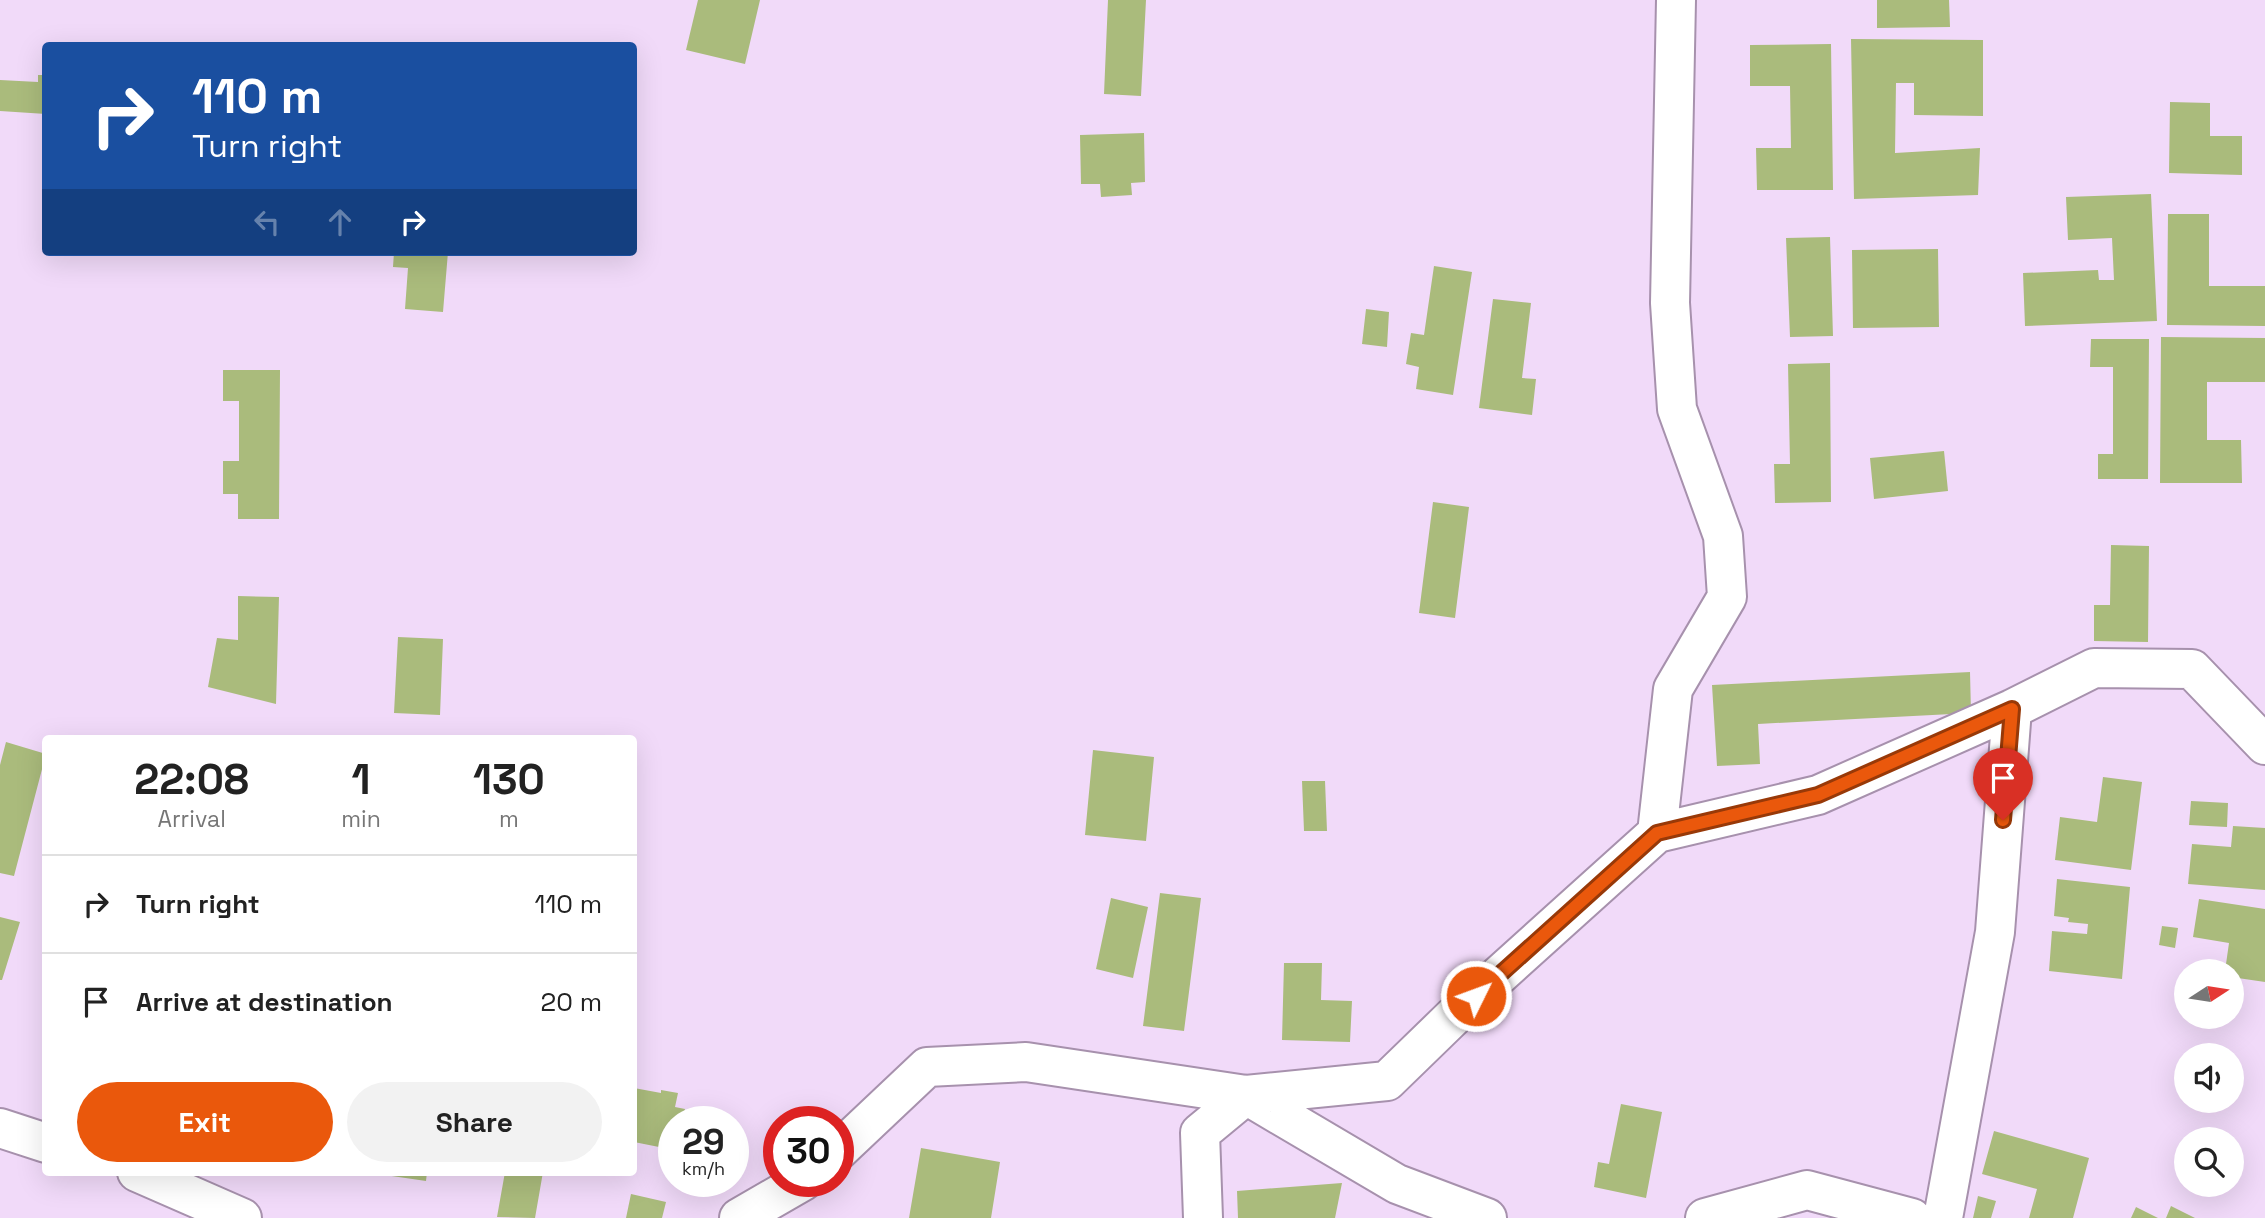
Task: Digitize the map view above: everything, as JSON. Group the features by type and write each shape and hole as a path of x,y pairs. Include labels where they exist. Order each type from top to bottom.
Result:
{"street":[{"path":"1657,833 1674,689 1727,597 1723,536 1677,409 1670,303 1676,0"},
{"path":"854,1136 926,1067 1026,1062 1246,1095 1387,1080 1456,1014 1657,833 1818,795 2012,709 2094,668 2192,669 2265,744"},
{"path":"1943,1218 1995,932 2012,709"},
{"path":"1203,1218 1200,1133 1246,1095"},
{"path":"1246,1095 1397,1184 1487,1218"},
{"path":"0,1128 42,1142"},
{"path":"146,1176 242,1218"},
{"path":"1705,1218 1807,1190 1912,1218"},
{"path":"739,1218 775,1197"}],"building":[{"path":"698,0 760,0 745,64 686,50"},
{"path":"1108,0 1146,0 1141,96 1104,94"},
{"path":"1877,0 1949,0 1950,27 1877,28"},
{"path":"1851,39 1983,40 1983,116 1914,115 1914,83 1896,83 1895,153 1980,148 1978,195 1854,199"},
{"path":"1831,44 1833,190 1757,190 1756,148 1791,148 1790,86 1750,86 1750,45"},
{"path":"38,75 42,75 42,114 0,111 0,80 38,82"},
{"path":"2170,102 2210,103 2210,136 2242,136 2242,175 2169,173"},
{"path":"1144,133 1145,182 1131,183 1132,195 1101,197 1100,184 1081,184 1080,135"},
{"path":"2151,194 2157,321 2025,326 2023,273 2098,270 2099,280 2114,280 2112,238 2068,240 2066,197"},
{"path":"2168,214 2209,214 2209,286 2265,286 2265,326 2167,325"},
{"path":"1830,237 1833,336 1790,337 1786,238"},
{"path":"1938,249 1939,327 1853,328 1852,250"},
{"path":"394,256 448,256 443,312 405,309 408,268 393,267"},
{"path":"1434,266 1472,272 1453,395 1416,389 1419,367 1406,364 1411,333 1424,335"},
{"path":"1493,299 1531,303 1522,378 1536,379 1532,415 1479,408"},
{"path":"1366,309 1389,312 1387,347 1362,344"},
{"path":"2161,337 2265,338 2265,382 2207,382 2207,440 2241,440 2242,483 2160,483"},
{"path":"2091,339 2149,339 2148,479 2098,479 2098,454 2113,454 2113,367 2090,367"},
{"path":"1830,363 1831,502 1775,503 1774,464 1790,464 1788,364"},
{"path":"223,370 280,370 279,519 238,519 238,494 223,494 223,461 239,461 239,401 223,401"},
{"path":"1944,451 1948,491 1874,499 1870,458"},
{"path":"1433,502 1469,507 1455,618 1419,613"},
{"path":"2111,545 2149,546 2148,642 2094,641 2094,605 2110,605"},
{"path":"238,596 279,597 276,704 208,687 217,638 238,640"},
{"path":"398,637 443,639 440,715 394,713"},
{"path":"1970,672 1971,713 1758,724 1760,764 1717,766 1712,685"},
{"path":"6,742 42,753 42,769 14,876 0,873 0,765"},
{"path":"1093,750 1154,757 1146,841 1085,835"},
{"path":"2103,777 2142,782 2131,870 2055,860 2060,817 2097,822"},
{"path":"1302,781 1325,781 1327,831 1304,831"},
{"path":"2191,801 2228,803 2227,827 2189,825"},
{"path":"2233,826 2265,828 2265,890 2188,884 2192,844 2231,847"},
{"path":"2057,879 2130,887 2122,979 2049,971 2052,931 2087,934 2088,924 2068,922 2069,918 2054,916"},
{"path":"1160,893 1201,898 1184,1031 1143,1026"},
{"path":"1111,898 1148,907 1133,978 1096,969"},
{"path":"2199,899 2265,909 2265,982 2244,979 2244,959 2227,959 2229,943 2193,937"},
{"path":"0,917 20,922 2,980 0,980"},
{"path":"2162,926 2178,928 2175,948 2159,945"},
{"path":"1284,963 1322,963 1321,1000 1352,1001 1350,1042 1282,1040"},
{"path":"637,1089 678,1093 675,1106 658,1106 658,1147 637,1143"},
{"path":"1621,1104 1662,1112 1646,1198 1594,1187 1598,1162 1609,1164"},
{"path":"1994,1131 2089,1158 2073,1218 2029,1218 2037,1189 1982,1174"},
{"path":"921,1148 1000,1162 991,1218 909,1218"},
{"path":"392,1176 427,1176 426,1181"},
{"path":"504,1176 542,1176 535,1218 497,1217"},
{"path":"1342,1183 1335,1218 1238,1218 1237,1191"},
{"path":"631,1194 666,1202 662,1218 626,1218"},
{"path":"1978,1196 1996,1201 1991,1218 1973,1218"},
{"path":"2171,1206 2195,1218 2166,1218"},
{"path":"2136,1207 2158,1218 2131,1218"}],"route":[{"path":"1476,996 1657,833 1818,795 2012,709 2003,820"}]}
